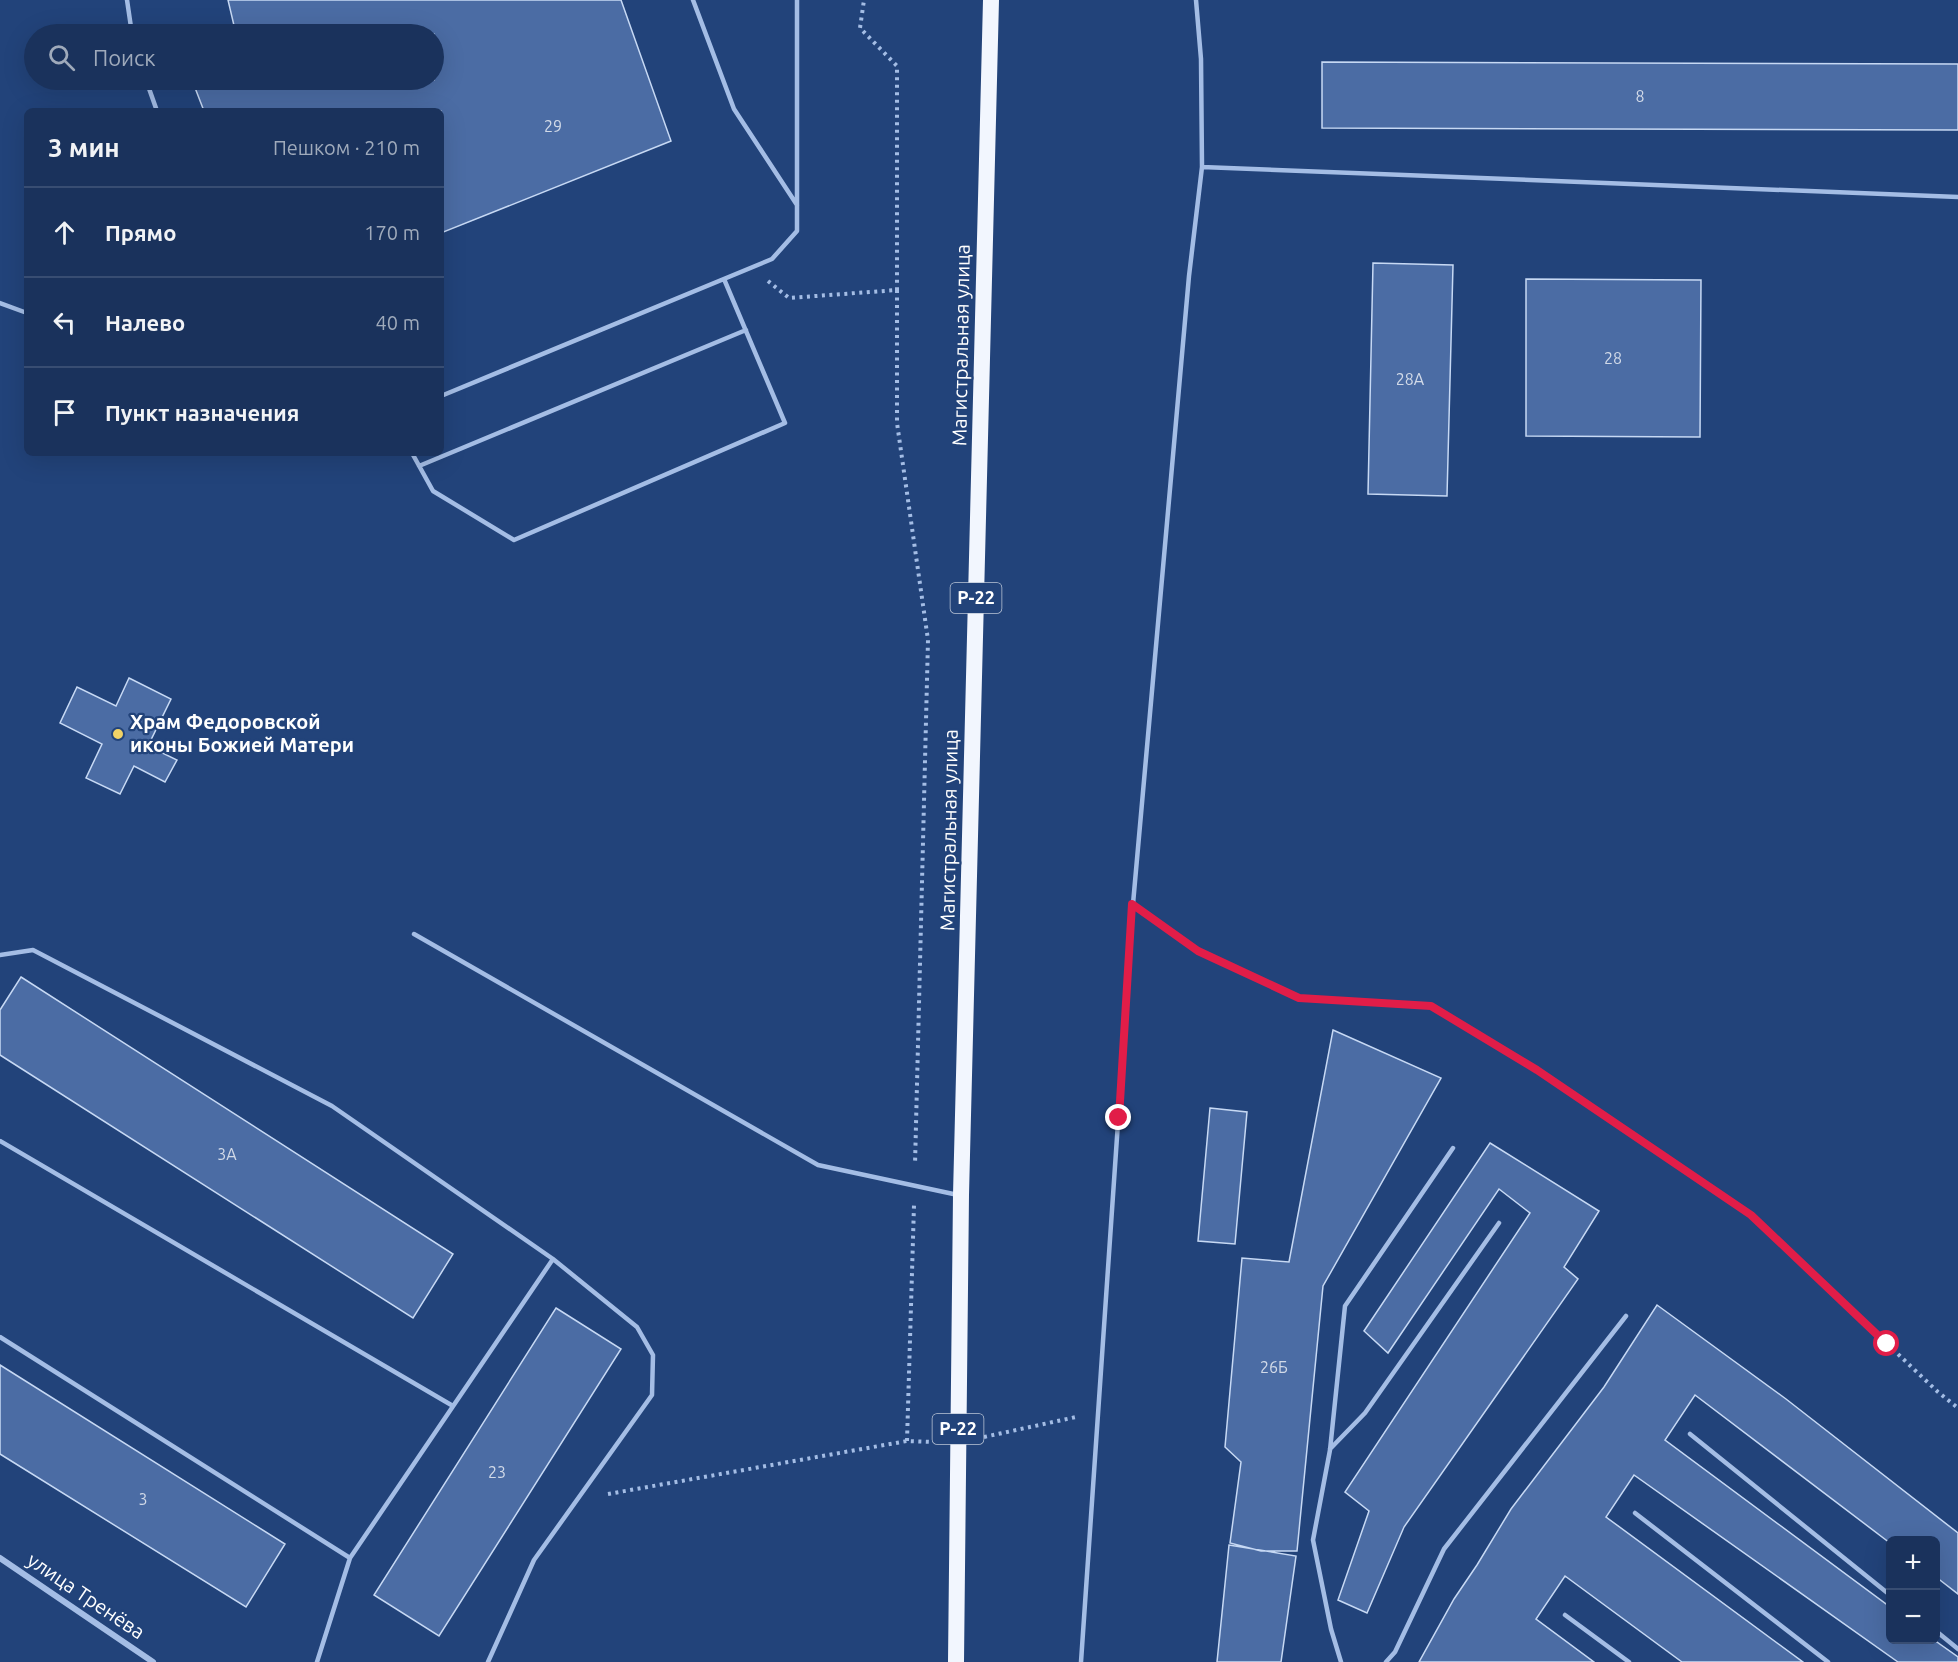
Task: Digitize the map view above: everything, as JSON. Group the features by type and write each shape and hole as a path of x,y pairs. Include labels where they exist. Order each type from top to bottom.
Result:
{"highway":[{"name":"Магистральная улица","path":"956,1662 961,1195 991,0"}],"street":[{"name":"улица Тренёва","path":"0,1558 153,1662"}],"lane":[{"path":"127,0 131,24"},
{"path":"693,0 734,109 796,205"},
{"path":"444,395 772,259 797,231 797,0"},
{"path":"1081,1662 1132,904 1189,276 1202,167 1200,59 1196,0"},
{"path":"150,90 156,108"},
{"path":"1202,167 1958,197"},
{"path":"414,456 433,491 514,540 785,423 724,279"},
{"path":"0,303 24,312"},
{"path":"444,456 746,330"},
{"path":"419,466 443,456"},
{"path":"414,934 818,1165 961,1195"},
{"path":"0,955 33,951 332,1106 553,1259 637,1327 652,1355 652,1395 534,1560 488,1662"},
{"path":"0,1141 453,1407"},
{"path":"1341,1662 1331,1629 1313,1540 1330,1450 1345,1306 1453,1148"},
{"path":"1330,1450 1365,1413 1499,1223"},
{"path":"317,1662 350,1558 553,1259"},
{"path":"1386,1662 1395,1653 1444,1549 1626,1316"},
{"path":"0,1336 350,1558"},
{"path":"1690,1434 1886,1591"},
{"path":"1635,1513 1828,1662"},
{"path":"1565,1615 1629,1662"},
{"path":"1940,1635 1958,1649"}],"path":[{"path":"864,0 860,28 897,66 897,423 928,640 907,1441"},
{"path":"751,268 789,298 897,290"},
{"path":"1132,904 1198,951 1299,998 1431,1006 1537,1070 1751,1215 1938,1392 1958,1407"},
{"path":"578,1500 907,1441 958,1442 1098,1412"}],"building":[{"path":"228,0 621,0 671,141 444,232 444,108 203,108 196,90 444,90 444,24 234,24"},
{"path":"1322,62 1958,64 1958,130 1322,128"},
{"path":"1373,263 1453,265 1447,496 1368,494"},
{"path":"1526,279 1701,280 1700,437 1526,436"},
{"name":"Храм Федоровской иконы Божией Матери","path":"129,678 171,699 148,746 177,760 165,782 134,766 120,794 86,778 102,744 60,723 77,687 116,706"},
{"path":"21,977 453,1254 413,1318 0,1055 0,1010"},
{"path":"1333,1030 1441,1078 1323,1286 1297,1551 1261,1551 1230,1543 1241,1462 1225,1447 1242,1258 1289,1262"},
{"path":"1210,1108 1247,1112 1235,1244 1198,1241"},
{"path":"1490,1143 1599,1211 1564,1267 1578,1279 1404,1527 1367,1613 1338,1600 1369,1511 1345,1492 1530,1213 1499,1189 1388,1353 1364,1331"},
{"path":"1657,1305 1786,1399 1958,1533 1958,1594 1940,1580 1940,1536 1886,1536 1886,1540 1695,1395 1665,1440 1886,1604 1886,1644 1940,1644 1958,1657 1958,1662 1898,1662 1634,1475 1606,1517 1803,1662 1682,1662 1565,1576 1536,1619 1594,1662 1419,1662 1454,1599 1511,1509 1604,1387"},
{"path":"556,1308 621,1349 439,1636 374,1595"},
{"path":"0,1365 285,1544 246,1607 0,1454"},
{"path":"1229,1545 1296,1556 1281,1662 1217,1662"}],"place":[{"name":"Храм Федоровской иконы Божией Матери","path":"118,734"}],"route":[{"path":"1119,1118 1132,904 1198,951 1299,998 1431,1006 1537,1070 1751,1215 1887,1344"}]}
